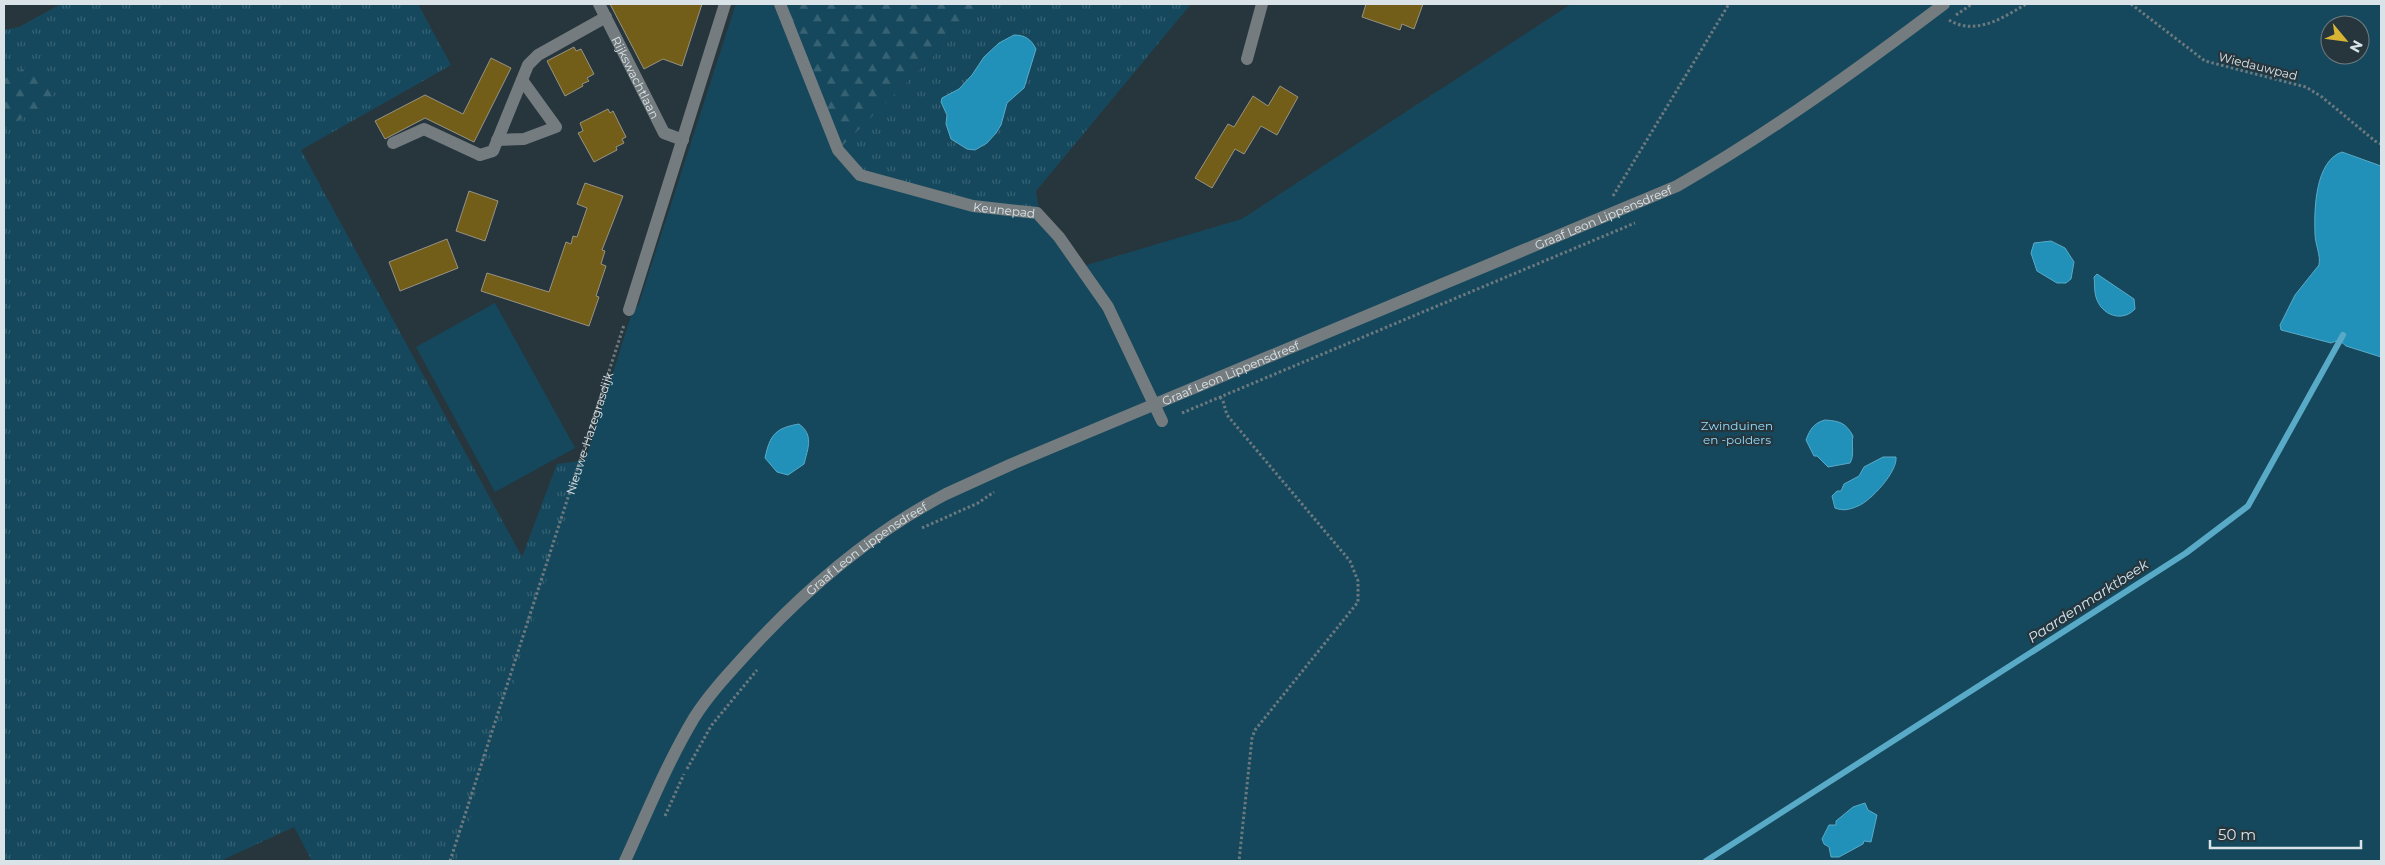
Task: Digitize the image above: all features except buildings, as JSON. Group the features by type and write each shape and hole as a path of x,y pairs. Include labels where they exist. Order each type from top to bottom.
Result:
{"street":[{"name":"Rijkswachtlaan","path":"599,4 664,133 683,140"},
{"path":"629,310 725,4"},
{"name":"Keunepad","path":"780,4 838,150 848,164 860,175 973,206 1037,213 1059,237 1108,308 1162,421"},
{"path":"1247,59 1262,4"},
{"name":"Graaf Leon Lippensdreef","path":"625,861 671,760 695,717 729,674 764,636 830,572 880,535 945,495 1012,464 1677,186 1751,143 1867,62 1944,4"},
{"path":"393,143 424,129 480,155 493,151 528,66 538,55 606,17"},
{"path":"497,140 524,139 556,127 522,80"}],"path":[{"path":"1598,220 1729,4"},
{"path":"1950,20 1959,26 1974,27 1994,21 2026,4"},
{"name":"Wiedauwpad","path":"2131,4 2210,63 2306,87 2315,92 2381,144"},
{"name":"Nieuwe-Hazegrasdijk","path":"450,861 629,310"},
{"path":"1162,421 1220,397 1223,401 1226,415 1350,561 1358,581 1358,602 1255,730 1252,738 1239,861"},
{"path":"918,530 978,503 998,489"},
{"path":"664,820 687,770 711,726 758,668"}],"green space":[{"path":"61,4 418,4 451,65 301,150 522,557 557,464 587,460 631,316 639,304 736,4 840,148 986,4 1191,4 1036,191 1039,210 1084,266 1242,219 1444,87 613,861 312,861 294,827 220,861 4,861 4,129 55,99 36,63 4,79 4,30 19,27"},
{"name":"Zwinduinen en -polders","path":"736,4 783,4 840,148 861,173 973,203 1039,210 1084,266 1242,219 1571,4 2381,4 2381,861 457,861 631,316 639,304"},
{"path":"783,4 986,4 840,148"},
{"path":"36,62 55,99 4,129 4,79"},
{"path":"495,303 575,448 495,492 416,347"}],"water":[{"path":"1014,35 1027,38 1036,49 1024,88 1007,103 1001,125 987,143 975,150 967,149 951,139 946,124 947,115 941,102 942,98 959,89 972,75 984,57 999,43"},
{"path":"2342,152 2381,166 2381,357 2346,346 2339,340 2331,343 2281,330 2280,325 2295,295 2319,265 2315,238 2318,187 2326,165 2333,157"},
{"path":"2051,241 2065,248 2074,262 2071,279 2066,283 2057,283 2037,271 2031,253 2034,243"},
{"path":"2097,274 2134,299 2135,309 2124,316 2118,316 2112,315 2102,308 2095,292 2094,277"},
{"path":"1825,420 1842,424 1848,428 1853,436 1850,463 1828,467 1817,456 1814,456 1806,440 1813,427"},
{"path":"799,424 807,433 809,442 804,464 788,475 777,472 765,458 769,443 779,430"},
{"path":"1883,457 1896,457 1893,470 1883,485 1870,498 1855,507 1843,510 1835,508 1832,496 1837,491 1841,491 1844,484 1859,476 1864,467"},
{"path":"1865,803 1868,810 1877,815 1871,842 1864,841 1863,844 1839,857 1831,857 1829,847 1824,844 1822,839 1829,825 1836,825 1836,821 1853,807"}],"waterway":[{"name":"Paardenmarktbeek","path":"1706,861 2186,553 2248,506 2343,335"}]}
